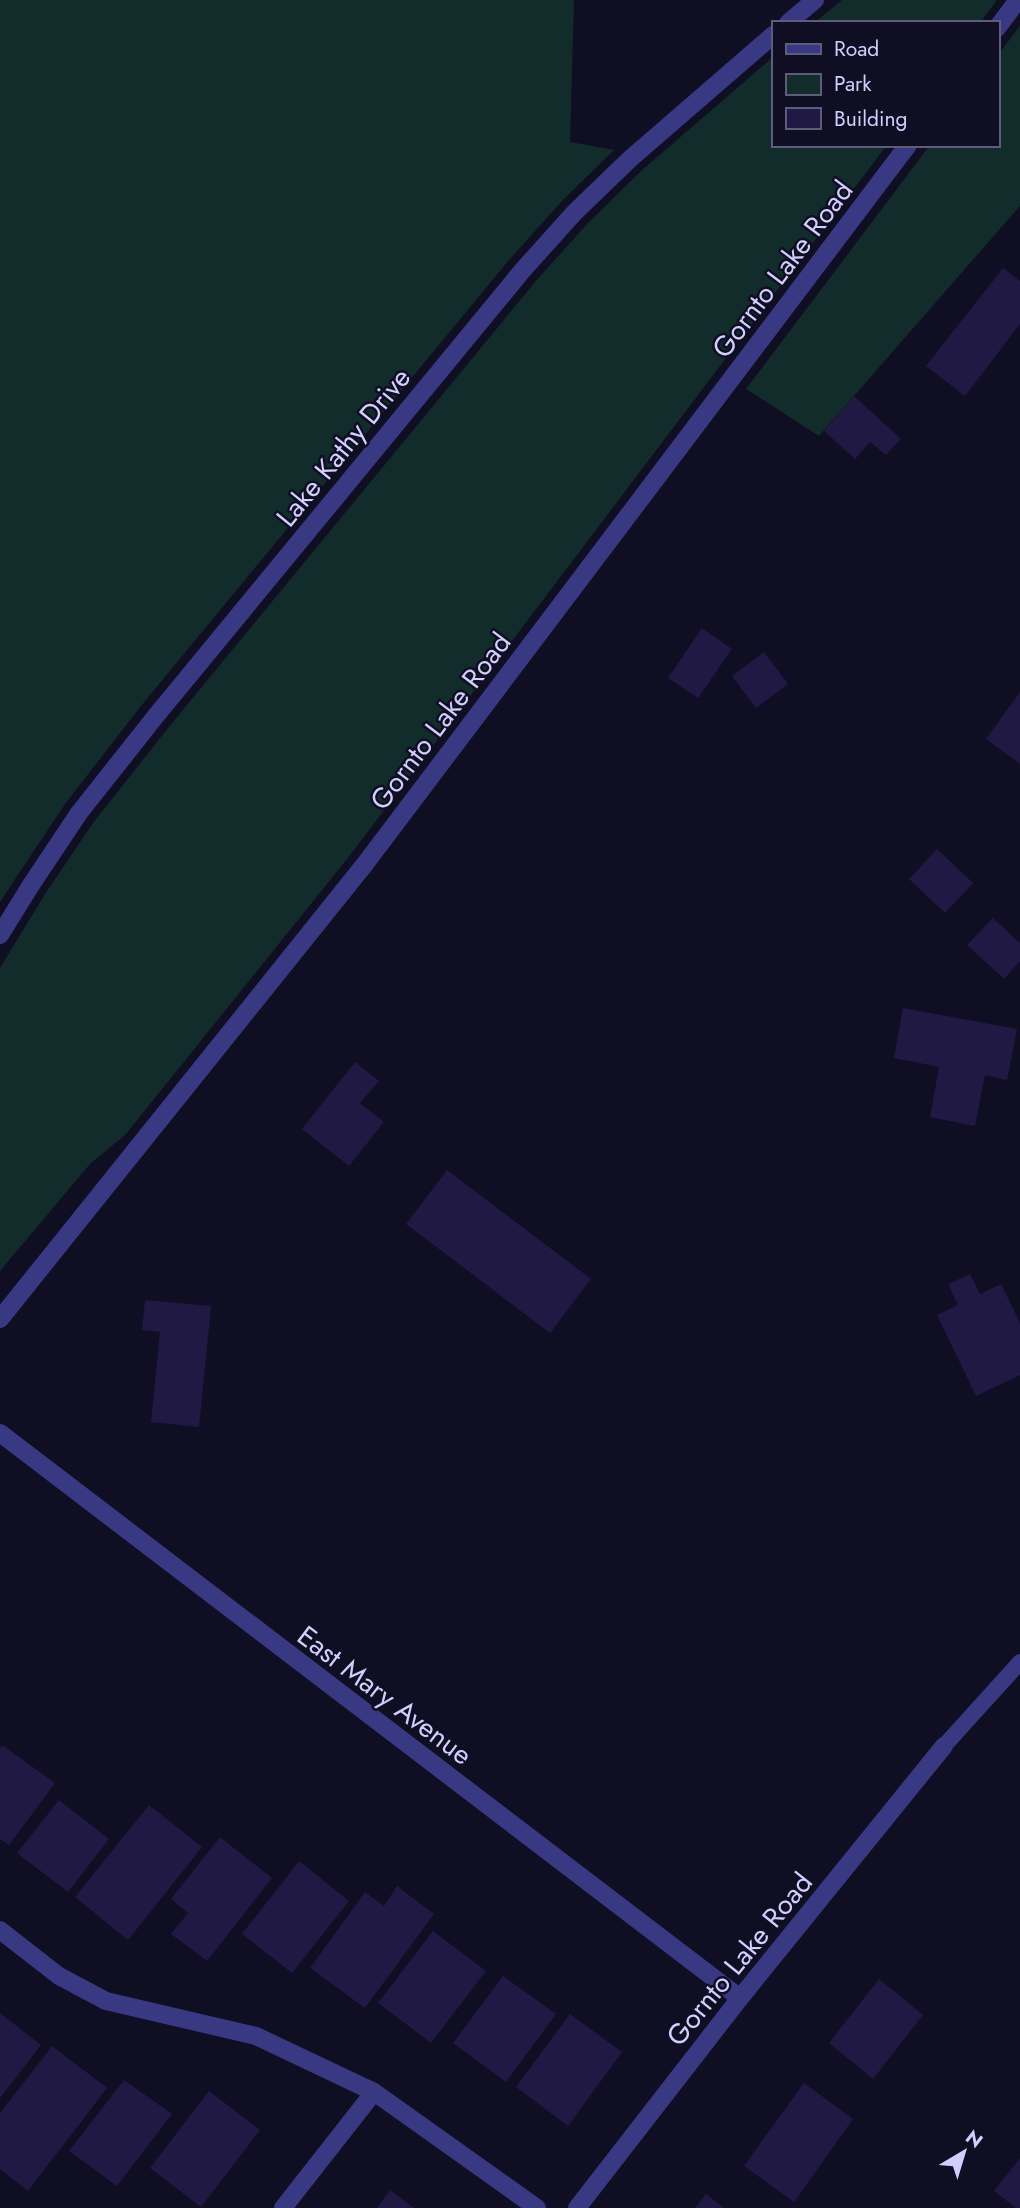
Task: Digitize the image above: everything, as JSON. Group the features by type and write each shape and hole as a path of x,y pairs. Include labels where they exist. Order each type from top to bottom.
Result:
{"street":[{"path":"790,21 815,0"},
{"path":"999,25 1018,0"},
{"name":"Lake Kathy Drive","path":"0,935 79,813 522,271 574,213 630,159 772,36"},
{"name":"Gornto Lake Road","path":"0,1319 365,864 906,147"},
{"name":"East Mary Avenue","path":"0,1433 740,1998"},
{"name":"Gornto Lake Road","path":"577,2208 740,1998 944,1746"},
{"path":"0,1930 59,1976 106,2001 256,2036 374,2092 537,2208"},
{"path":"283,2208 374,2092"}],"lane":[{"path":"944,1746 1020,1662"}],"green space":[{"path":"0,0 574,0 570,142 614,150 562,201 509,260 141,706 65,804 0,902"},
{"path":"842,0 997,0 981,21 816,21"},
{"path":"1020,26 1020,206 819,436 746,389 928,147 999,147 999,53"},
{"path":"772,58 772,147 885,147 351,854 126,1134 90,1164 0,1271 0,968 93,823 168,728 535,282 586,225 641,171"}],"building":[{"path":"1003,268 1020,281 1020,324 965,396 926,366"},
{"path":"854,396 901,439 886,455 870,442 855,459 824,431"},
{"path":"702,628 732,649 698,698 668,678"},
{"path":"764,652 788,684 756,708 732,676"},
{"path":"1020,692 1020,764 986,739"},
{"path":"937,849 973,883 945,913 909,879"},
{"path":"993,918 1020,943 1020,961 1004,979 967,945"},
{"path":"903,1008 1017,1029 1007,1080 985,1075 975,1126 930,1117 939,1067 894,1058"},
{"path":"355,1062 379,1081 360,1103 384,1122 349,1166 302,1129"},
{"path":"447,1170 591,1279 550,1333 406,1224"},
{"path":"970,1274 980,1294 1001,1284 1020,1323 1020,1375 976,1396 937,1315 958,1305 948,1284"},
{"path":"145,1300 211,1306 199,1427 151,1422 160,1332 142,1330"},
{"path":"2,1745 55,1783 9,1845 0,1839"},
{"path":"59,1800 109,1839 68,1892 17,1853"},
{"path":"149,1805 202,1847 128,1940 75,1897"},
{"path":"220,1837 272,1878 207,1961 171,1934 188,1913 171,1899"},
{"path":"299,1861 349,1901 292,1973 242,1934"},
{"path":"397,1886 434,1914 365,2008 310,1968 365,1892 384,1906"},
{"path":"433,1931 486,1971 431,2043 378,2003"},
{"path":"503,1976 556,2014 506,2082 453,2043"},
{"path":"879,1979 923,2015 873,2079 829,2043"},
{"path":"0,2013 41,2045 0,2098"},
{"path":"570,2014 622,2052 568,2126 516,2087"},
{"path":"52,2046 107,2088 28,2191 0,2169 0,2113"},
{"path":"124,2080 172,2114 117,2186 69,2151"},
{"path":"804,2083 853,2119 794,2202 744,2166"},
{"path":"209,2091 260,2130 201,2207 150,2168"},
{"path":"1020,2158 1020,2208 1016,2208 994,2191"},
{"path":"390,2190 414,2208 377,2208"},
{"path":"706,2194 724,2208 695,2208"}]}
